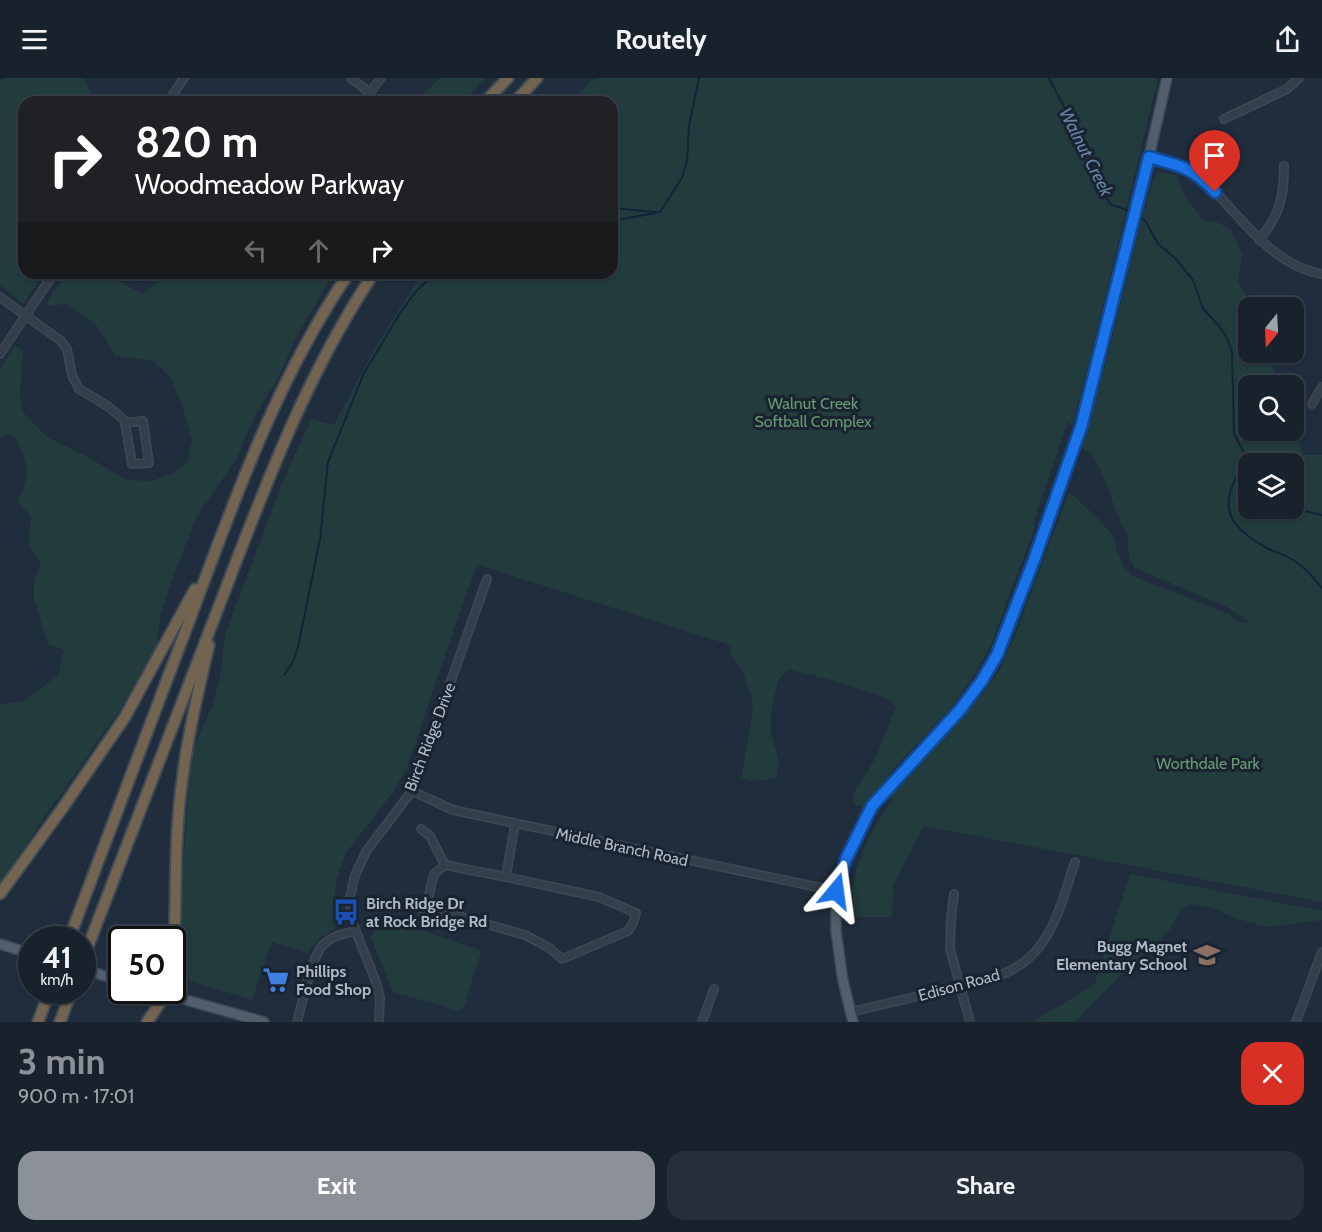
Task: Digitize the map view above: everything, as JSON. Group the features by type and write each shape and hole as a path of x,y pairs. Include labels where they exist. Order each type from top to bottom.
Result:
{"highway":[{"path":"491,96 508,78"},
{"path":"520,96 537,78"},
{"path":"74,926 213,557 261,437 306,343 346,279"},
{"path":"96,926 253,518 305,395 354,302 370,279"},
{"path":"0,894 125,717 213,557"},
{"path":"174,926 183,765 189,729 218,608"},
{"path":"38,1022 45,1004"},
{"path":"60,1022 67,1004"},
{"path":"147,1022 159,1004"}],"main road":[{"path":"852,1017 838,955 836,891 846,859 872,806 959,711 981,682 997,655 1034,560 1081,427 1167,78"},
{"path":"0,944 18,950"},
{"path":"186,998 264,1022"}],"street":[{"path":"172,96 184,78"},
{"path":"351,78 370,93"},
{"path":"368,96 381,78"},
{"path":"1224,119 1287,89 1299,78"},
{"path":"1149,157 1184,166 1201,176 1259,240 1276,254 1297,267 1322,274"},
{"path":"1259,240 1279,210 1284,190 1284,166"},
{"path":"0,354 50,279"},
{"path":"0,297 61,340 67,349 72,375 79,389 109,407 124,420 132,464 149,463 143,421 125,423"},
{"path":"1312,404 1322,387"},
{"name":"Birch Ridge Drive","path":"379,1022 380,997 376,982 351,919 350,897 355,875 367,850 412,791 487,579"},
{"name":"Middle Branch Road","path":"412,791 453,810 515,825 836,891"},
{"path":"506,877 515,825"},
{"path":"421,829 430,836 445,865"},
{"name":"Edison Road","path":"852,1017 1013,970 1031,956 1046,936 1058,913 1075,862"},
{"path":"426,907 525,934 548,947 562,959 628,931 636,914 599,897 445,865"},
{"path":"421,922 435,874 445,865"},
{"path":"954,894 950,949 970,1022"},
{"path":"297,1022 316,957 322,946 335,937 356,931"},
{"path":"1296,1022 1322,951"},
{"path":"702,1022 714,988"}],"green space":[{"path":"3,78 87,78 85,81 92,96 18,96 18,279 40,279 23,304 0,285 0,82"},
{"path":"440,78 485,78 468,96 421,96"},
{"name":"Walnut Creek Softball Complex","path":"595,78 1158,78 1072,426 1068,421 1033,524 1035,527 991,645 951,708 894,768 866,806 856,806 852,795 875,759 896,707 891,700 831,680 788,669 778,681 771,712 771,734 779,761 776,778 754,781 741,778 753,709 751,695 742,670 730,654 730,645 478,565 406,770 393,792 346,853 337,878 334,901 337,928 321,937 307,953 272,942 252,1000 190,981 186,976 186,926 179,926 191,753 211,709 220,678 225,635 282,483 311,419 334,425 376,346 418,279 618,279 618,96 576,96"},
{"name":"Worthdale Park","path":"1157,172 1177,175 1182,191 1203,220 1219,223 1231,230 1242,254 1238,281 1247,297 1238,297 1238,363 1271,363 1276,375 1238,375 1238,441 1299,441 1302,453 1238,453 1238,519 1304,519 1304,455 1322,455 1322,902 924,826 894,884 892,917 849,917 852,886 861,855 883,813 893,801 890,795 978,699 999,671 1015,636 1069,492 1101,521 1115,539 1116,548 1124,567 1133,576 1229,614 1239,623 1249,622 1227,607 1135,568 1129,558 1127,535 1105,480 1093,456 1082,448 1109,351 1137,235"},
{"path":"63,279 116,279 142,294 161,279 330,279 295,340 278,378 254,418 237,458 197,516 160,617 157,645 136,687 0,885 0,704 23,701 58,675 64,650 48,644 34,599 34,581 41,562 30,546 31,517 17,500 26,476 23,456 17,440 7,434 0,438 0,369 15,345 23,351 20,394 23,412 47,437 90,458 126,480 151,481 174,473 187,462 192,440 171,378 154,361 116,356 96,325 67,304 46,306 52,293"},
{"path":"1130,874 1322,911 1322,920 1267,927 1234,918 1214,908 1191,904 1181,909 1171,928 1157,945 1137,959 1074,1022 1032,1022 1094,985"},
{"path":"400,923 481,952 464,1007 459,1011 393,992 371,938 374,929"}],"waterway":[{"path":"618,220 660,212 682,178 687,160 689,126 699,78"},
{"name":"Walnut Creek","path":"1049,78 1077,132 1108,201 1112,205 1133,212"},
{"path":"618,209 655,212"},
{"name":"Walnut Creek","path":"1138,215 1146,222 1158,244 1175,258 1193,280 1203,309 1227,338 1232,352 1234,434 1244,453"},
{"path":"284,675 293,662 298,647 320,539 328,462 363,375 400,313 417,290 429,279"},
{"path":"1238,475 1229,500 1229,510 1233,520 1252,539 1300,565 1322,588"},
{"name":"Walnut Creek","path":"1304,511 1322,515"}],"place":[{"name":"Birch Ridge Dr at Rock Bridge Rd","path":"346,912"},
{"name":"Bugg Magnet Elementary School","path":"1207,955"},
{"name":"Phillips Food Shop","path":"276,980"}],"route":[{"path":"836,891 857,832 872,806 959,711 981,682 997,655 1034,560 1081,427 1149,157 1184,166 1201,176 1215,192"}]}
